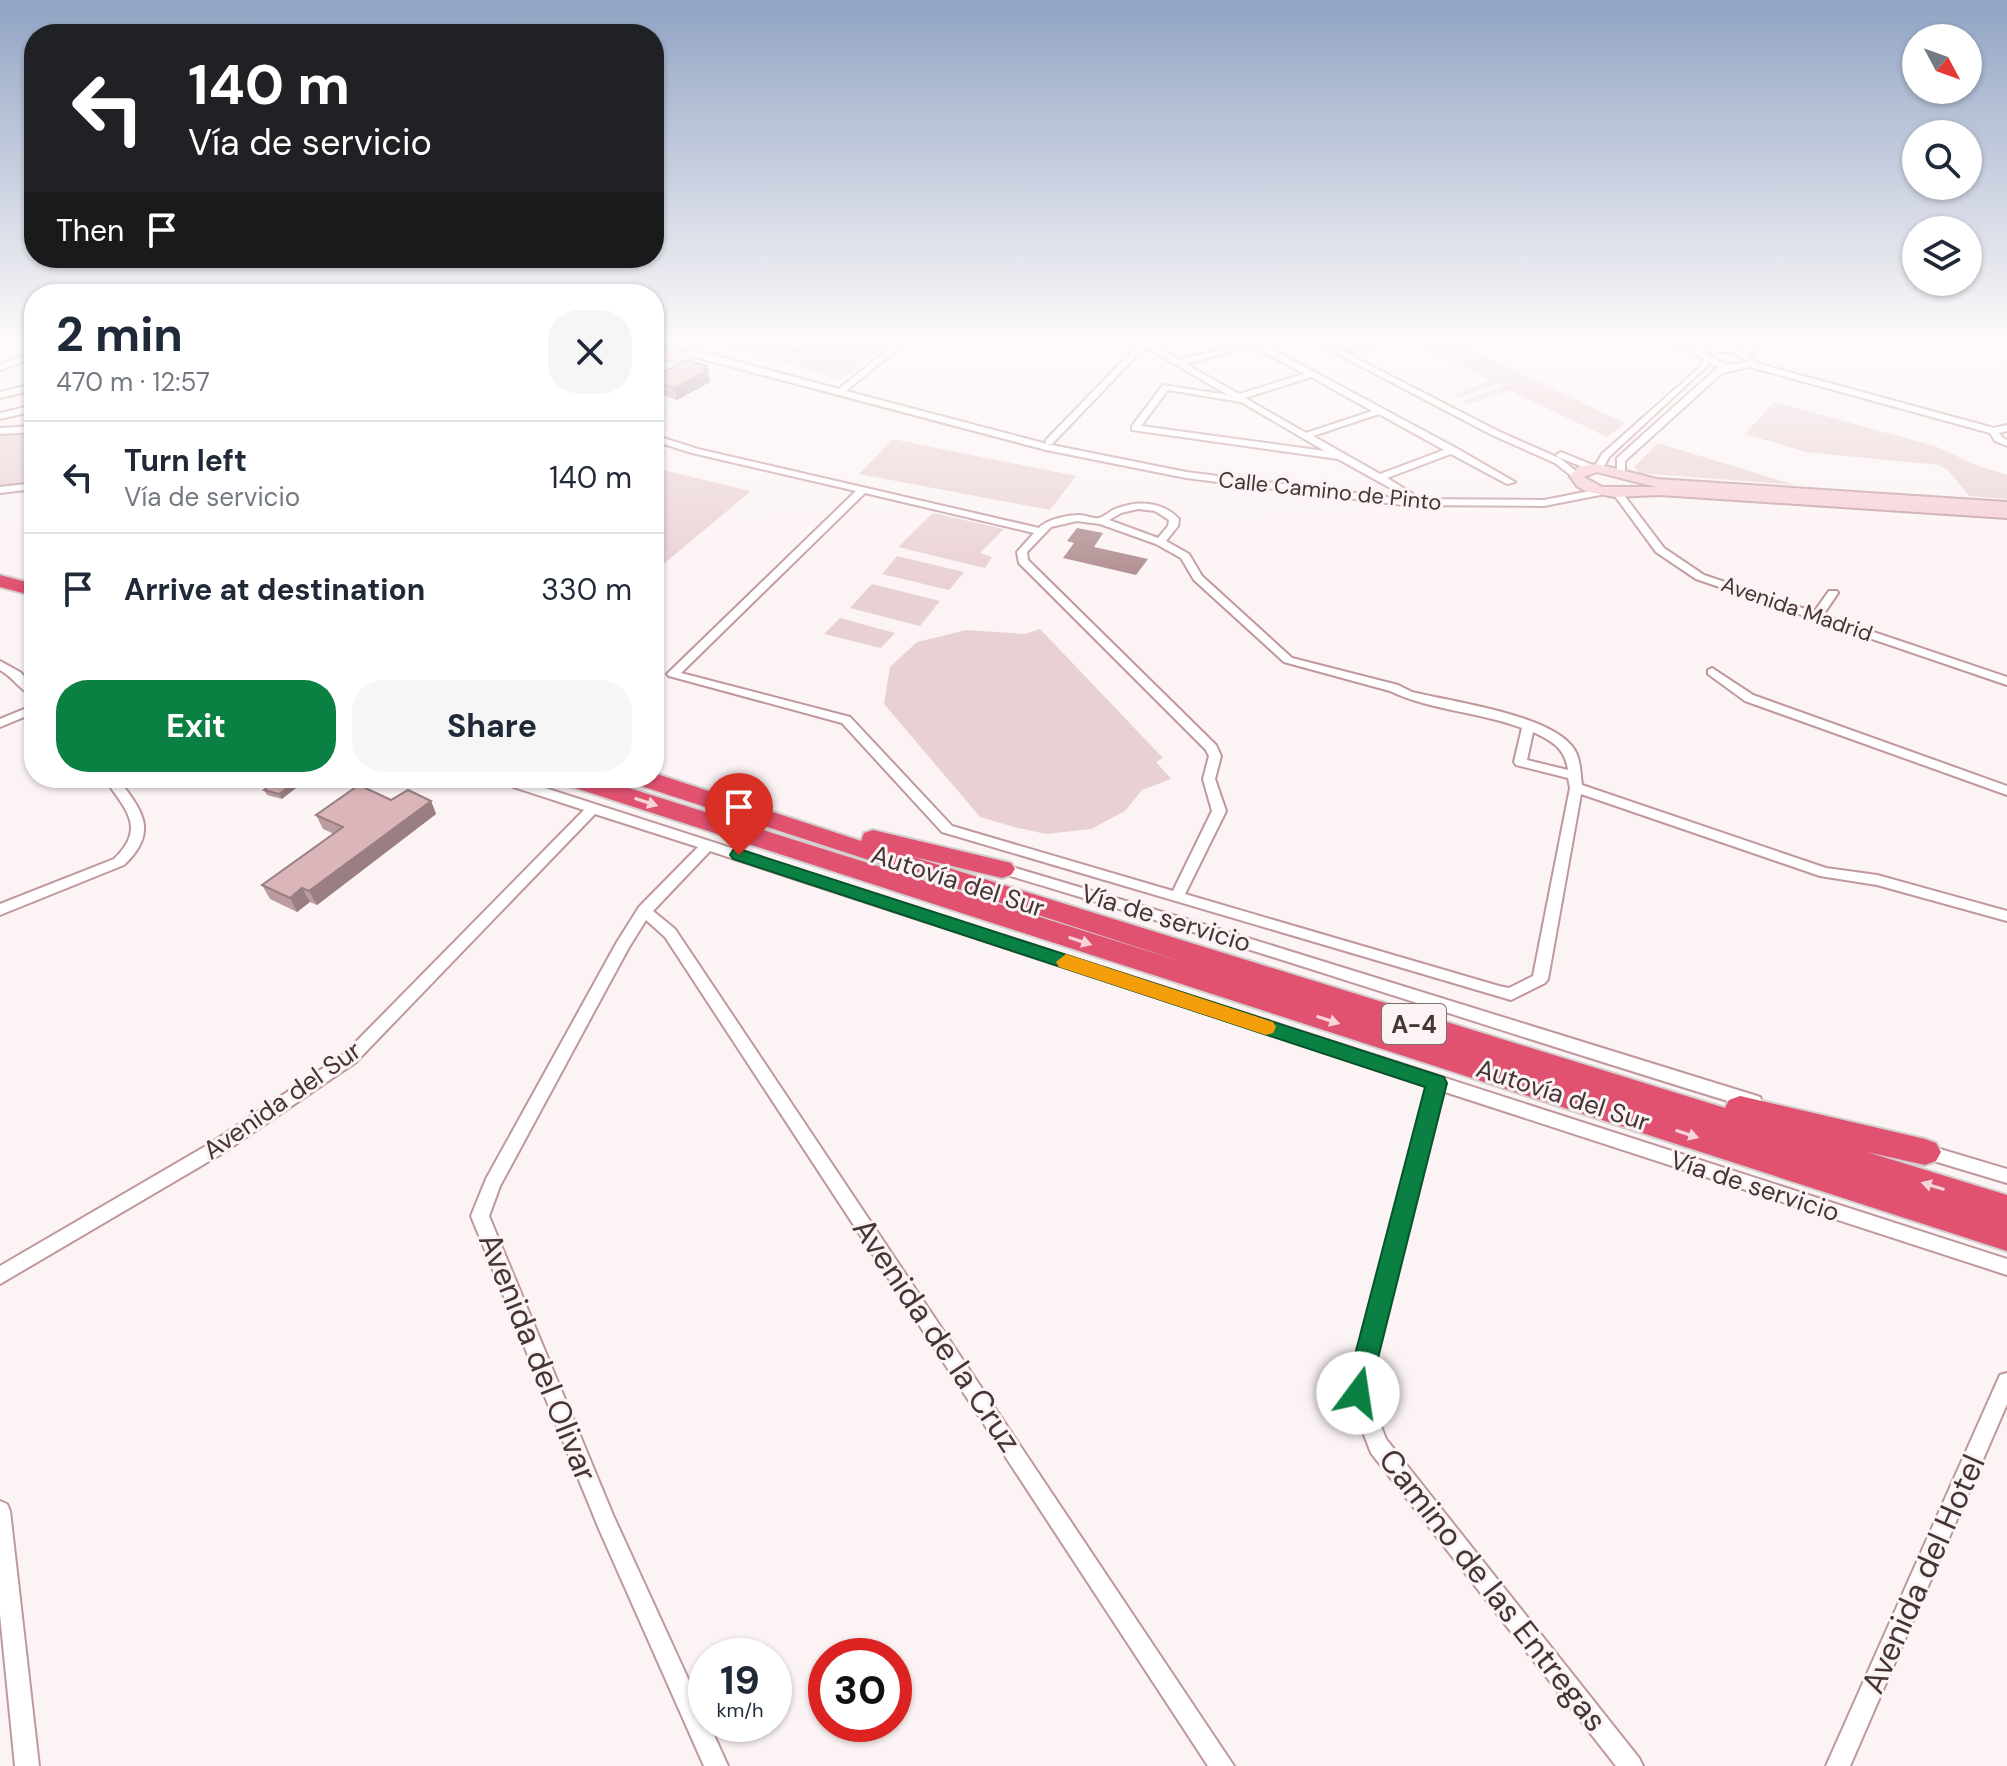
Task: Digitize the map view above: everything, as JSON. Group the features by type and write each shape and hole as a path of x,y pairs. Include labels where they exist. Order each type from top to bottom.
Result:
{"highway":[{"path":"0,581 24,587"},
{"path":"0,598 24,604"},
{"path":"664,777 697,795"},
{"name":"Autovía del Sur","path":"664,785 2007,1209"},
{"name":"Autovía del Sur","path":"602,788 2007,1236"},
{"path":"822,837 859,837 892,842 1002,869"},
{"path":"859,837 889,849 1049,893 1707,1100 1925,1152"}],"street":[{"name":"Calle Camino de Pinto","path":"951,421 1058,450 1186,475 1403,502 1544,503 1600,492"},
{"name":"Calle Camino de Pinto","path":"969,421 1049,442 1171,466 1410,496 1539,496 1569,490 1578,478"},
{"path":"1049,442 1068,421"},
{"path":"1140,421 1135,428 1340,456"},
{"path":"1279,421 1410,496"},
{"path":"1305,436 1349,421"},
{"path":"1399,421 1510,482"},
{"path":"1473,421 1558,461 1600,492 1621,483 1657,483 2007,506"},
{"path":"1488,421 1596,468 1621,483 1660,491 2007,514"},
{"path":"1578,478 1583,470 1596,468 1643,421"},
{"path":"1621,483 1620,460 1663,421"},
{"path":"1959,421 1994,431 2007,428"},
{"path":"1,425 24,428"},
{"path":"1994,431 1998,439 2007,443"},
{"path":"664,441 1039,531"},
{"path":"1379,478 1453,450"},
{"name":"Avenida Madrid","path":"1621,483 1660,550 1700,577 2007,681"},
{"path":"0,490 24,487"},
{"path":"862,491 673,674 846,720 947,829 1177,897 1511,994 1532,986 1540,979 1575,781 1574,761 1566,746 1529,725 1408,695 1394,688 1288,660 1198,578 1185,556 1160,542 1102,521 1077,518 1057,520 1039,531 1022,552 1023,561 1212,748 1215,756 1209,779 1219,811 1177,897"},
{"path":"1102,521 1109,514 1127,507 1162,510 1174,519 1173,526 1160,542"},
{"path":"1817,616 1833,593"},
{"path":"0,665 24,682"},
{"path":"1712,672 1749,698 2007,791"},
{"path":"0,723 24,713"},
{"path":"1529,725 1520,762 1825,873 1877,880 2007,916"},
{"path":"0,910 119,862 134,850 140,839 136,813 117,788"},
{"name":"Vía de servicio","path":"531,788 2007,1267"},
{"name":"Avenida del Sur","path":"0,1276 217,1148 350,1058 593,808"},
{"name":"Avenida del Olivar","path":"708,845 644,911 492,1184 480,1216 606,1522 716,1766"},
{"name":"Vía de servicio","path":"1002,869 1316,963 1567,1047 2007,1176"},
{"name":"Avenida de la Cruz","path":"644,911 670,933 1222,1766"},
{"name":"Camino de las Entregas","path":"1436,1083 1358,1393 1378,1446 1631,1766"},
{"name":"Avenida del Hotel","path":"1838,1766 2007,1382"},
{"path":"0,1511 27,1766"}],"shaded area":[{"path":"1575,421 1625,423 1607,437"},
{"path":"1756,421 1845,421 1935,446 2007,475 2007,499 1969,496 1948,470 1939,465 1806,452 1745,434"},
{"path":"24,434 24,484 0,487 0,436"},
{"path":"893,439 1076,476 1050,510 859,474"},
{"path":"1658,443 1795,485 1639,473 1634,467"},
{"path":"664,470 751,491 664,564"},
{"path":"933,513 1004,529 980,553 992,557 985,568 898,547"},
{"path":"1077,528 1103,533 1094,547 1148,559 1136,575 1063,558 1074,543 1067,541"},
{"path":"897,556 964,572 949,590 882,574"},
{"path":"872,584 940,601 920,626 850,608"},
{"path":"840,618 895,633 881,648 824,634"},
{"path":"1040,629 1163,758 1156,762 1171,779 1142,790 1125,811 1091,829 1046,834 980,817 884,704 890,667 917,642 967,630 1025,634"}],"building":[{"path":"267,788 287,788 279,794 264,790"},
{"path":"355,788 365,788 391,800 408,790 431,801 309,891 302,888 290,898 262,885 343,827 316,815"}],"slow traffic":[{"path":"1066,962 1266,1027"}],"route":[{"path":"739,855 1436,1083 1358,1393"}]}
